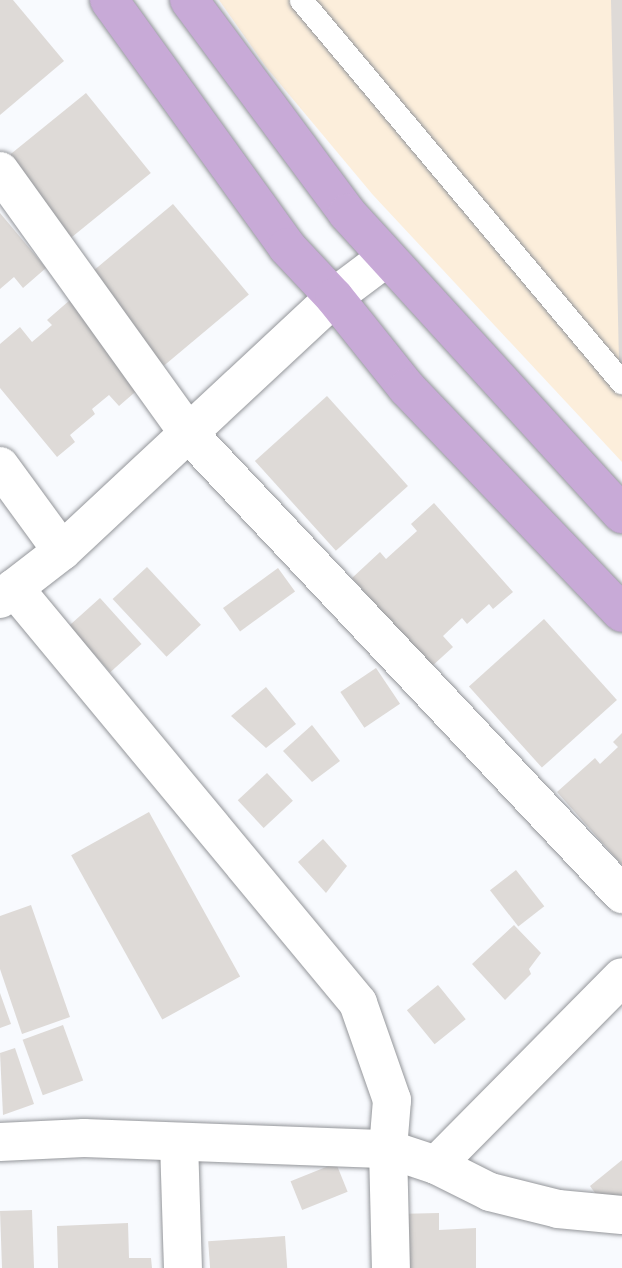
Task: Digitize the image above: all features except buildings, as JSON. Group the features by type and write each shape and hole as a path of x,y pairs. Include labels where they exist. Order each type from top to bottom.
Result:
{"main road":[{"path":"109,0 287,247 334,297 407,388 622,613"},
{"path":"189,0 347,214 622,514"}],"street":[{"path":"0,171 189,434 622,894"},
{"path":"386,258 334,297 62,551 7,593 358,1003 392,1100 387,1149 391,1268"},
{"path":"0,466 62,551"},
{"path":"436,1165 622,977"},
{"path":"0,1142 179,1142 387,1149 436,1165 490,1192 558,1209 622,1215"},
{"path":"179,1142 183,1268"}],"lane":[{"path":"301,0 622,382"}],"shaded area":[{"path":"219,0 622,0 622,462 373,195 266,67"}]}
